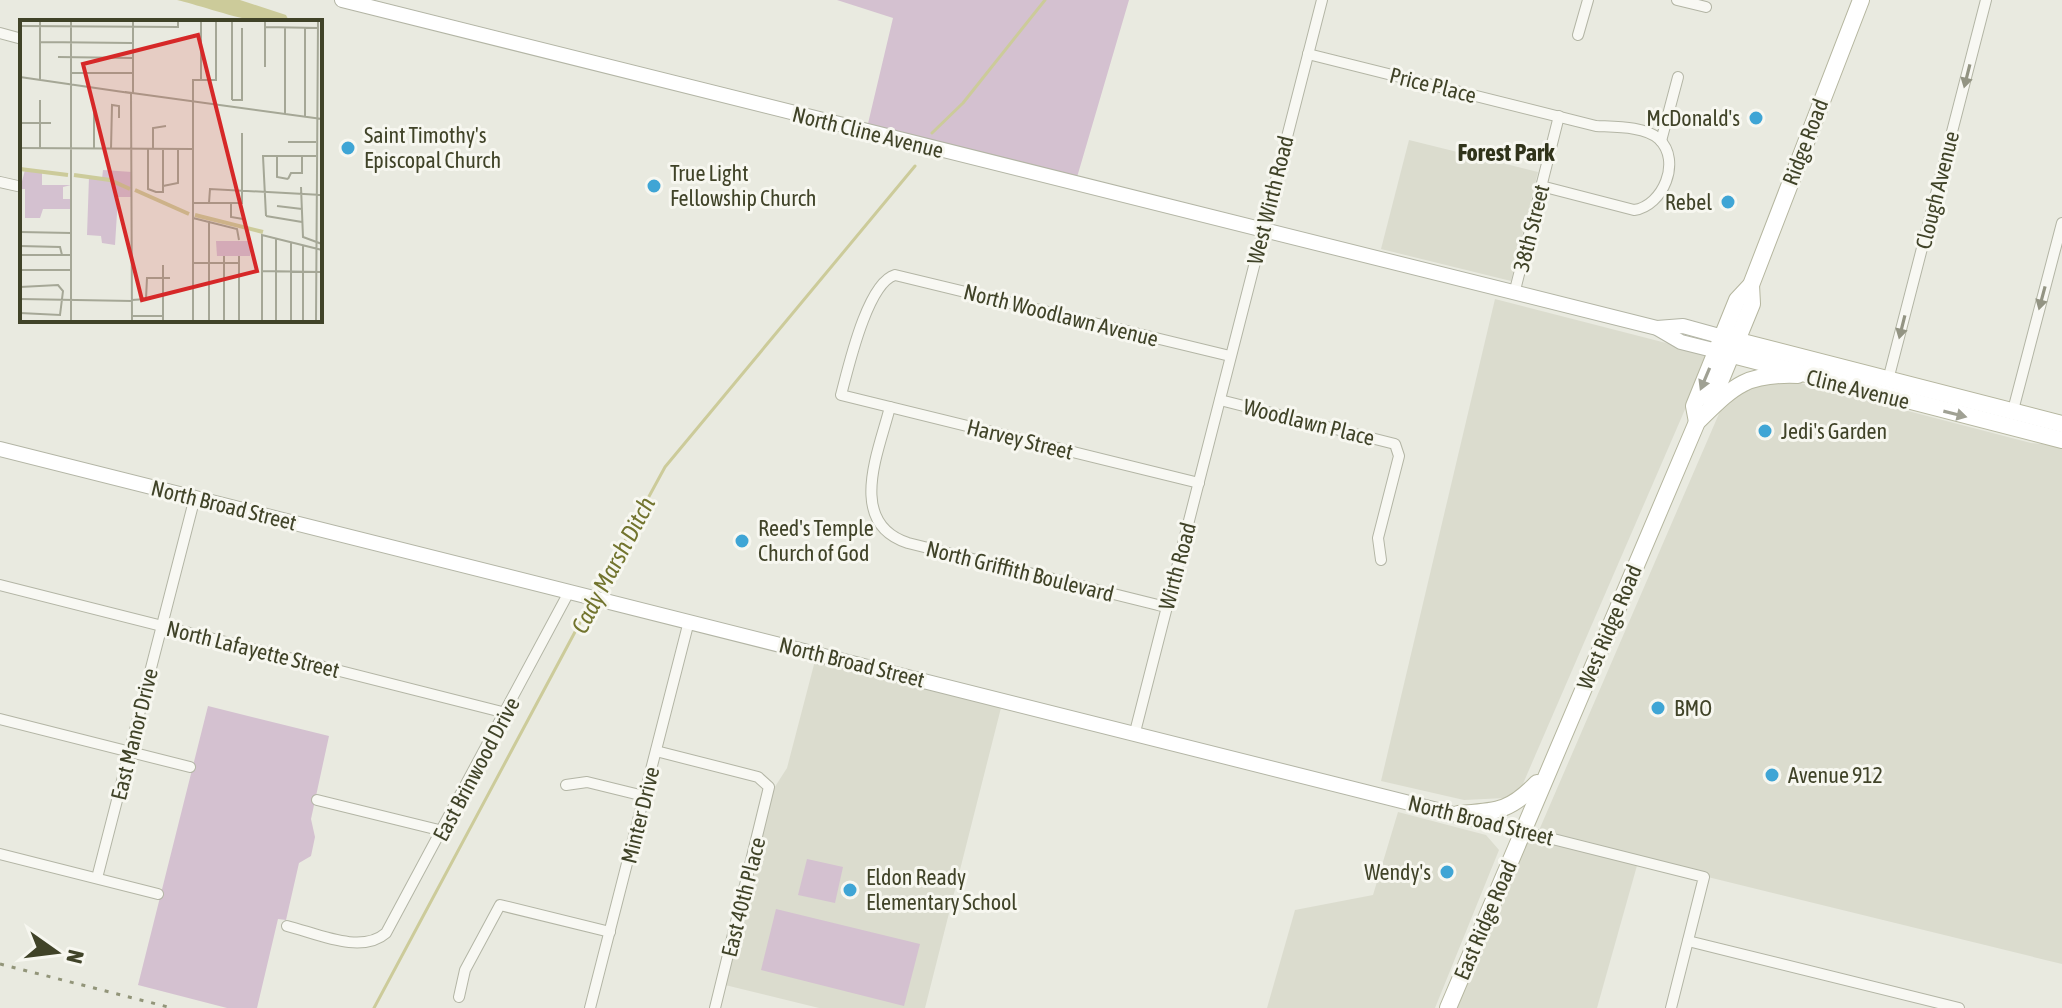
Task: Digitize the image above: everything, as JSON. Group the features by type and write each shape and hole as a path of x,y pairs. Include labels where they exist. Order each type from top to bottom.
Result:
{"main road":[{"name":"Ridge Road","path":"1728,346 1752,304 1751,285 1861,0"},
{"name":"Cline Avenue","path":"1728,346 1888,380 2011,419 2062,440"},
{"name":"Cline Avenue","path":"1728,346 1798,375 2011,419 2062,424"},
{"name":"West Ridge Road","path":"1521,831 1702,417 1728,346"},
{"path":"1702,417 1744,380 1770,374 1798,375"},
{"path":"1458,814 1505,810 1519,802 1547,773"},
{"name":"East Ridge Road","path":"1448,1008 1521,831"}],"street":[{"name":"North Cline Avenue","path":"342,0 1395,264"},
{"name":"West Wirth Road","path":"1220,400 1322,0"},
{"path":"1578,35 1588,0"},
{"path":"1677,0 1706,7"},
{"name":"Clough Avenue","path":"1888,380 1986,0"},
{"path":"0,33 20,38"},
{"name":"Price Place","path":"1308,54 1596,126 1655,135 1661,141"},
{"path":"1541,186 1634,210 1644,208 1659,195 1667,176 1666,151 1661,141 1678,77"},
{"name":"38th Street","path":"1514,294 1559,116"},
{"path":"0,182 20,187"},
{"path":"2011,419 2062,223"},
{"name":"Cline Avenue","path":"1395,264 1657,328 1681,342 1728,346"},
{"name":"North Woodlawn Avenue","path":"841,395 858,332 891,276 1230,356"},
{"name":"Harvey Street","path":"841,395 1199,483"},
{"name":"Woodlawn Place","path":"1220,400 1397,446 1399,456 1378,538 1381,560"},
{"name":"Wirth Road","path":"1135,732 1220,400"},
{"name":"North Griffith Boulevard","path":"890,407 869,496 880,525 891,536 908,543 1166,607"},
{"name":"North Broad Street","path":"0,449 1704,877 1688,941"},
{"name":"East Manor Drive","path":"97,878 195,497"},
{"name":"North Lafayette Street","path":"0,585 506,713"},
{"name":"East Brinwood Drive","path":"287,926 354,943 375,941 397,917 506,713 576,593"},
{"name":"Minter Drive","path":"590,1008 689,621"},
{"path":"0,719 190,767"},
{"name":"East 40th Place","path":"656,751 758,777 769,787 715,1008"},
{"path":"566,785 587,782 644,796"},
{"path":"317,800 443,831"},
{"path":"0,854 158,894"},
{"path":"459,997 465,970 500,905 610,932"},
{"path":"1671,1008 1688,941 1959,1008"}],"shaded area":[{"path":"177,0 240,0 286,15 288,19 251,20"},
{"path":"837,0 1129,0 1075,184 866,132 893,18"},
{"path":"1409,140 1538,172 1511,281 1381,249"},
{"path":"1495,299 1709,354 1522,786 1505,798 1464,800 1381,781"},
{"path":"1789,380 2031,443 2062,446 2062,964 1537,835 1721,409 1747,383"},
{"name":"Eldon Ready Elementary School","path":"817,653 1003,700 925,1008 819,1008 721,984 769,796 787,768"},
{"path":"208,706 329,736 311,819 315,837 311,856 299,863 286,920 278,919 257,1008 227,1008 138,985"},
{"path":"1398,812 1486,835 1499,850 1435,1008 1267,1008 1295,910 1373,895"},
{"path":"1523,834 1638,862 1597,1008 1451,1008"},
{"path":"807,859 843,867 835,903 798,895"},
{"path":"776,909 920,944 904,1006 761,970"}],"waterway":[{"name":"Cady Marsh Ditch","path":"932,133 963,103 1045,0"},
{"name":"Cady Marsh Ditch","path":"597,592 665,467 915,166"},
{"name":"Cady Marsh Ditch","path":"374,1008 591,602"}],"railway":[{"path":"0,964 172,1008"}],"place":[{"name":"McDonald's","path":"1756,118"},
{"name":"Saint Timothy's Episcopal Church","path":"348,148"},
{"name":"True Light Fellowship Church","path":"654,186"},
{"name":"Rebel","path":"1728,202"},
{"name":"Jedi's Garden","path":"1765,431"},
{"name":"Reed's Temple Church of God","path":"742,541"},
{"name":"BMO","path":"1658,708"},
{"name":"Avenue 912","path":"1772,775"},
{"name":"Wendy's","path":"1447,872"},
{"name":"Eldon Ready Elementary School","path":"850,890"}],"district":[{"name":"Forest Park","path":"1506,152"}]}
